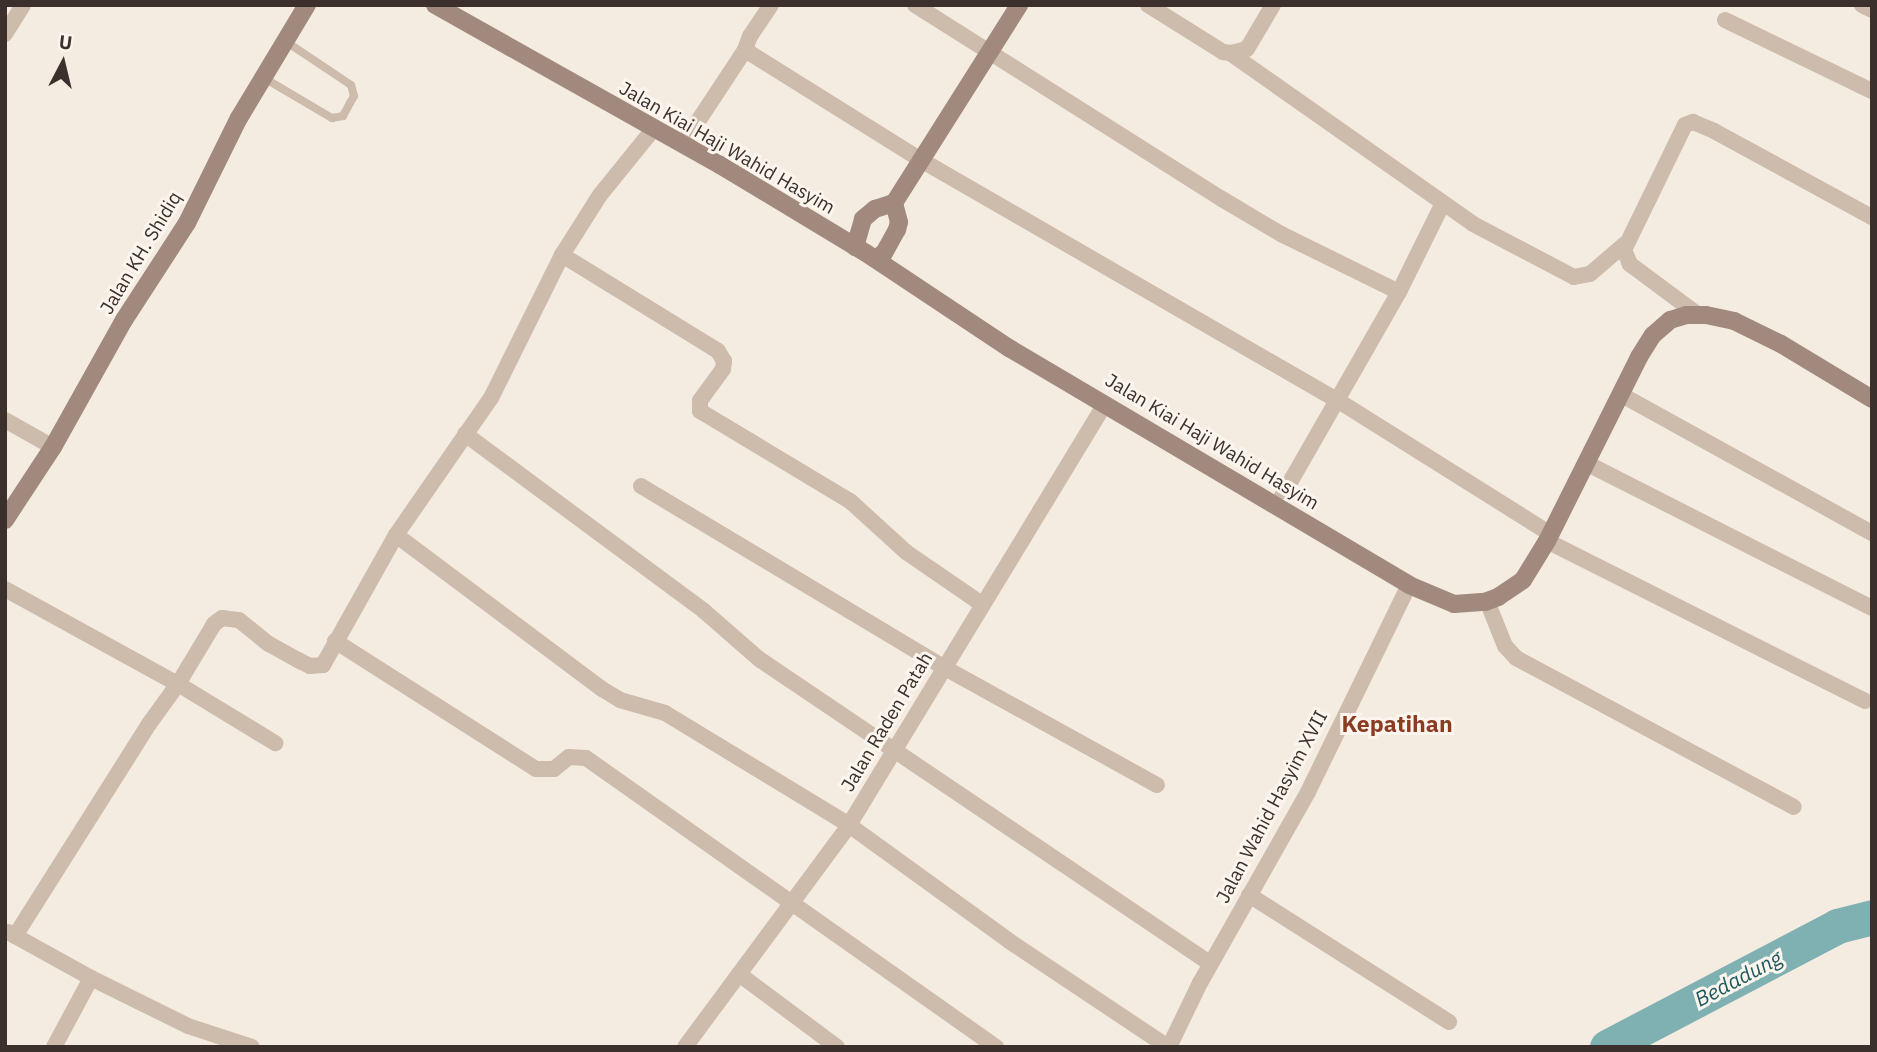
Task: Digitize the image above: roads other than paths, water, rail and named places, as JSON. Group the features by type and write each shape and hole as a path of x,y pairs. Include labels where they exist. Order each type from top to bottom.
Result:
{"street":[{"path":"5,34 23,5"},
{"name":"Jalan KH. Shidiq","path":"5,520 53,447 124,320 187,223 239,118 307,5"},
{"name":"Jalan Kiai Haji Wahid Hasyim","path":"435,5 655,127 875,259 1009,348 1409,585 1454,604 1487,601 1523,580 1549,538 1620,394 1653,335 1670,320 1697,314 1734,321 1781,344 1872,399"},
{"path":"683,144 746,50 750,36 771,5"},
{"path":"915,5 1281,234 1399,292"},
{"path":"855,247 863,219 875,209 894,203 1019,5"},
{"path":"1148,5 1223,52 1230,53 1247,49 1273,5"},
{"path":"1862,5 1872,10"},
{"path":"1725,20 1872,91"},
{"path":"746,50 921,160 1337,400 1549,538 1865,701"},
{"path":"1230,53 1473,224 1573,277 1590,274 1625,244 1680,132 1685,125 1693,122 1872,217"},
{"path":"252,1047 188,1026 90,978 10,933 178,684 214,624 222,618 239,620 269,644 310,666 323,665 396,535 491,398 562,255 600,195 655,127"},
{"path":"875,259 884,253 897,230 899,222 894,203"},
{"path":"1277,505 1399,292 1443,203"},
{"path":"1625,244 1625,256 1630,264 1697,314"},
{"path":"562,255 718,351 724,361 723,369 700,401 700,411 850,501 906,552 983,605"},
{"path":"1620,394 1872,533"},
{"name":"Jalan Raden Patah","path":"685,1047 849,825 1104,405"},
{"path":"5,420 53,447"},
{"path":"465,433 704,611 760,659 894,753 1211,964"},
{"path":"1586,463 1872,608"},
{"path":"641,486 945,668 1157,785"},
{"path":"396,535 602,689 620,700 665,713 849,825 1009,941 1168,1047"},
{"name":"Jalan Wahid Hasyim XVII","path":"1168,1047 1211,964 1308,792 1409,585"},
{"path":"5,589 178,684 275,743"},
{"path":"1487,601 1505,646 1516,658 1794,807"},
{"path":"335,641 536,769 554,769 569,757 586,758 996,1047"},
{"path":"1249,895 1449,1022"},
{"path":"739,974 838,1047"},
{"path":"54,1047 90,978"}],"lane":[{"path":"264,77 332,118 343,116 351,103 354,90 351,85 285,41"}],"waterway":[{"name":"Bedadung","path":"1607,1047 1837,926 1872,917"}],"district":[{"name":"Kepatihan","path":"1397,723"}]}
